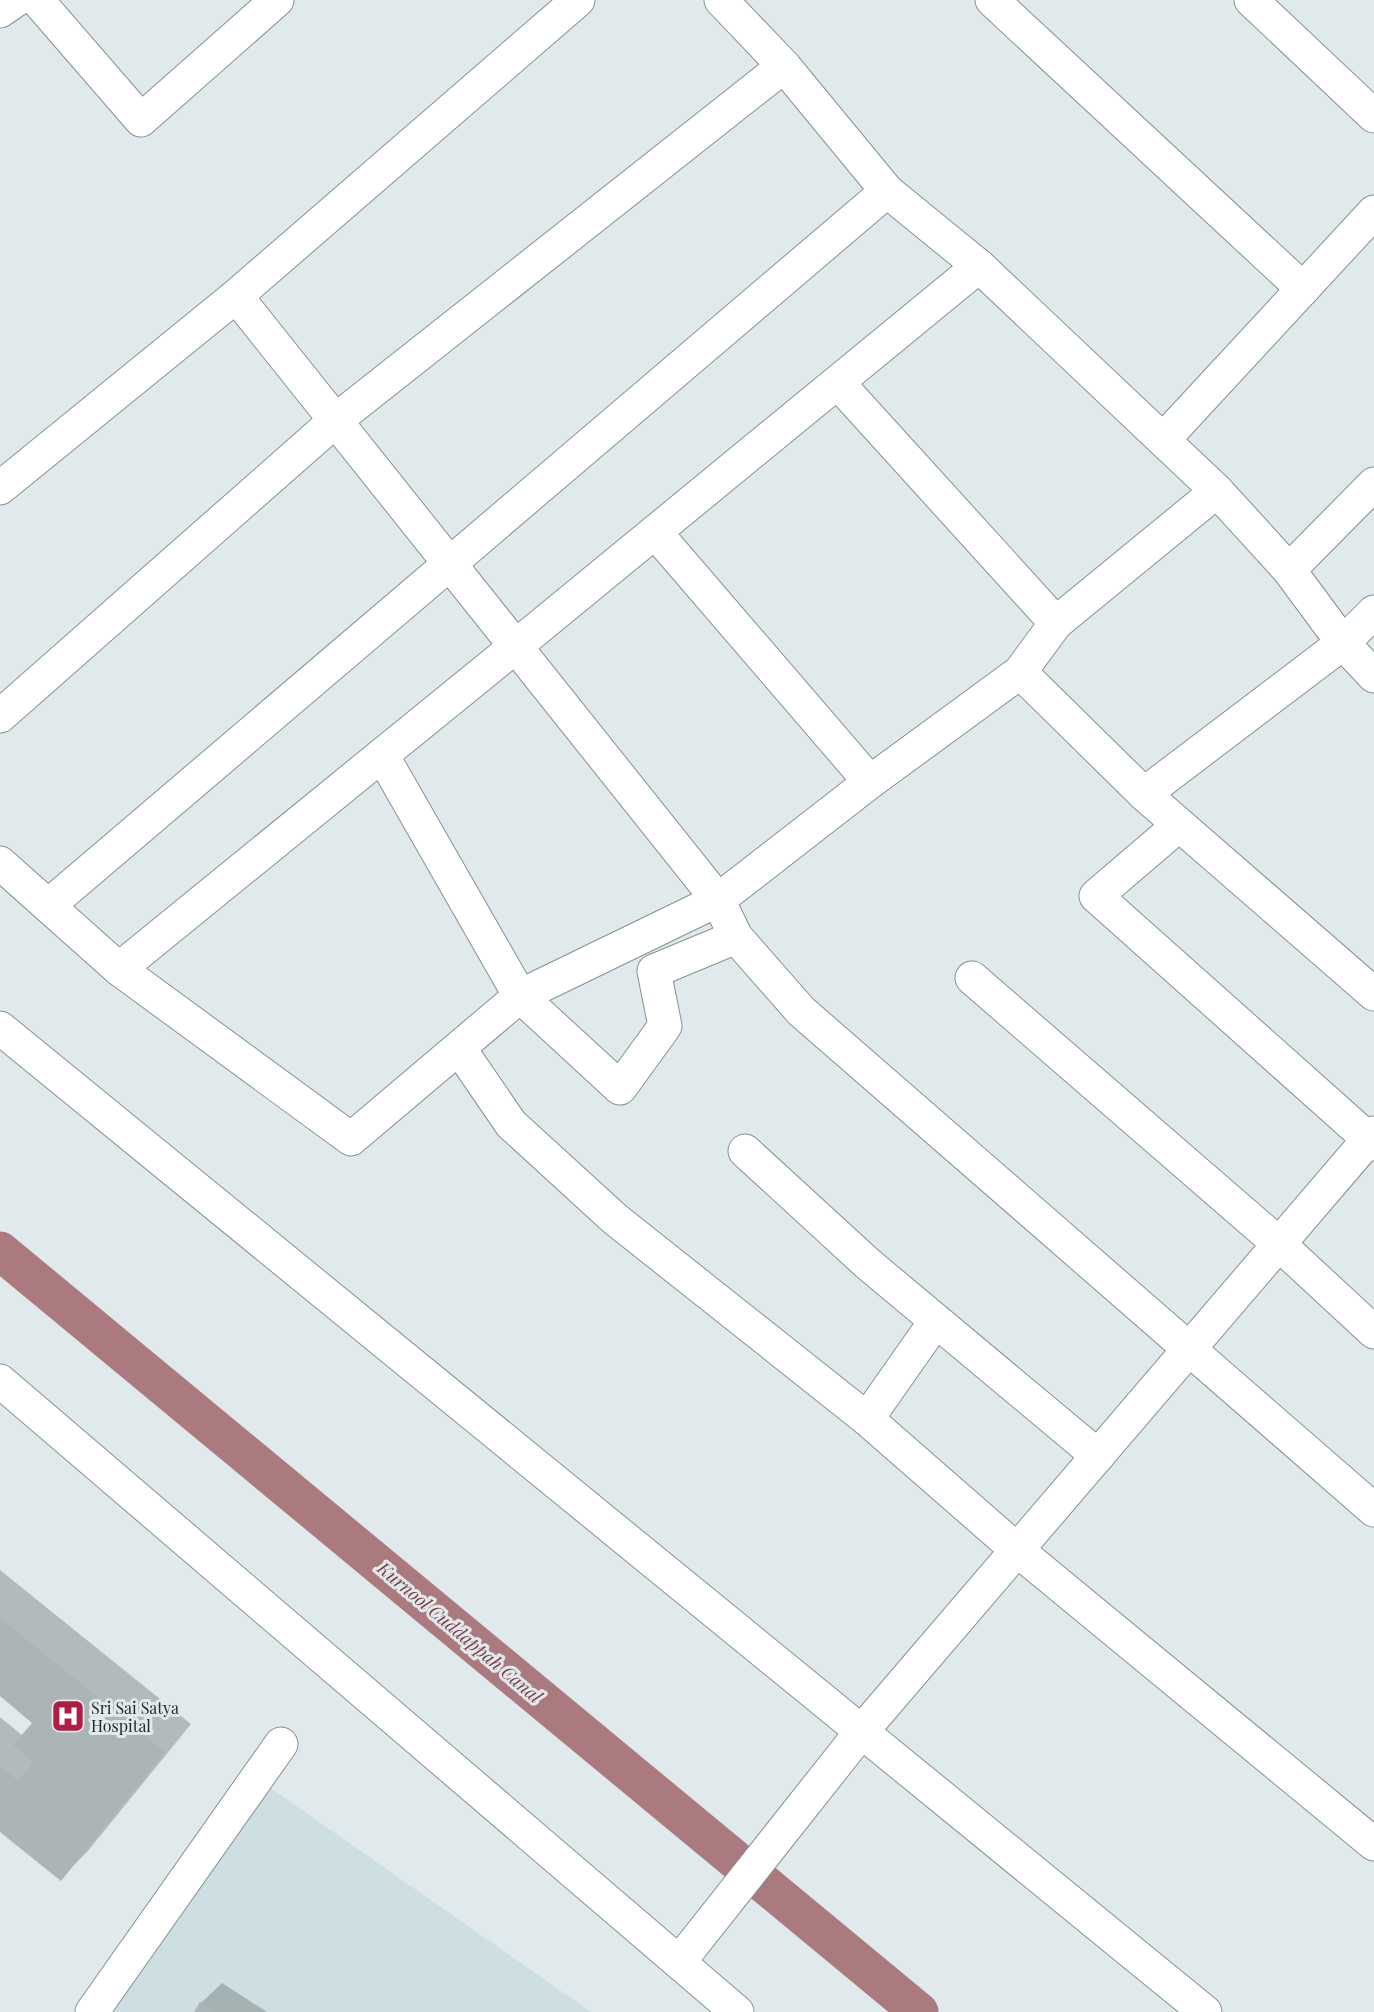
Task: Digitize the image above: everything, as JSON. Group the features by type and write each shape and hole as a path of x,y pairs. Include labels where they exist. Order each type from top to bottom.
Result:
{"street":[{"path":"0,11 16,0"},
{"path":"37,0 141,120 277,0"},
{"path":"0,488 236,296 578,0"},
{"path":"992,0 1303,289"},
{"path":"1251,0 1374,116"},
{"path":"735,5 887,191 980,266 1217,491 1289,570 1343,643 1374,676"},
{"path":"0,716 336,420 784,66"},
{"path":"49,905 887,191"},
{"path":"1163,440 1374,212"},
{"path":"119,969 980,266"},
{"path":"236,296 718,900 736,938 801,1011 1374,1510"},
{"path":"838,383 1056,623"},
{"path":"1289,570 1374,484"},
{"path":"0,863 119,969 351,1139 520,996 718,900 870,782 1020,672 1056,623 1217,491"},
{"path":"655,532 870,782"},
{"path":"1144,794 1343,643 1374,612"},
{"path":"1020,672 1144,794 1374,994"},
{"path":"382,755 520,996 620,1088 665,1026 654,971 736,938"},
{"path":"679,1962 862,1731 1279,1244 1372,1139 1095,896 1179,825"},
{"path":"972,978 1279,1244 1374,1332"},
{"path":"0,1028 1205,2012"},
{"path":"459,1048 511,1124 615,1219 867,1419 1017,1550 1374,1844"},
{"path":"745,1151 935,1322 1098,1456"},
{"path":"867,1419 935,1322"},
{"path":"0,1381 737,2012"},
{"path":"92,2012 281,1744"}],"shaded area":[{"path":"269,1787 591,2012 80,2012"}],"building":[{"path":"0,1618 165,1752 61,1881 0,1832 0,1766 18,1781 33,1762 13,1745 32,1723 0,1696"},
{"path":"200,2002 215,2012 194,2012"}],"waterway":[{"name":"Kurnool Cuddappah Canal","path":"0,1251 919,2012"}],"place":[{"name":"Sri Sai Satya Hospital","path":"68,1716"}]}
